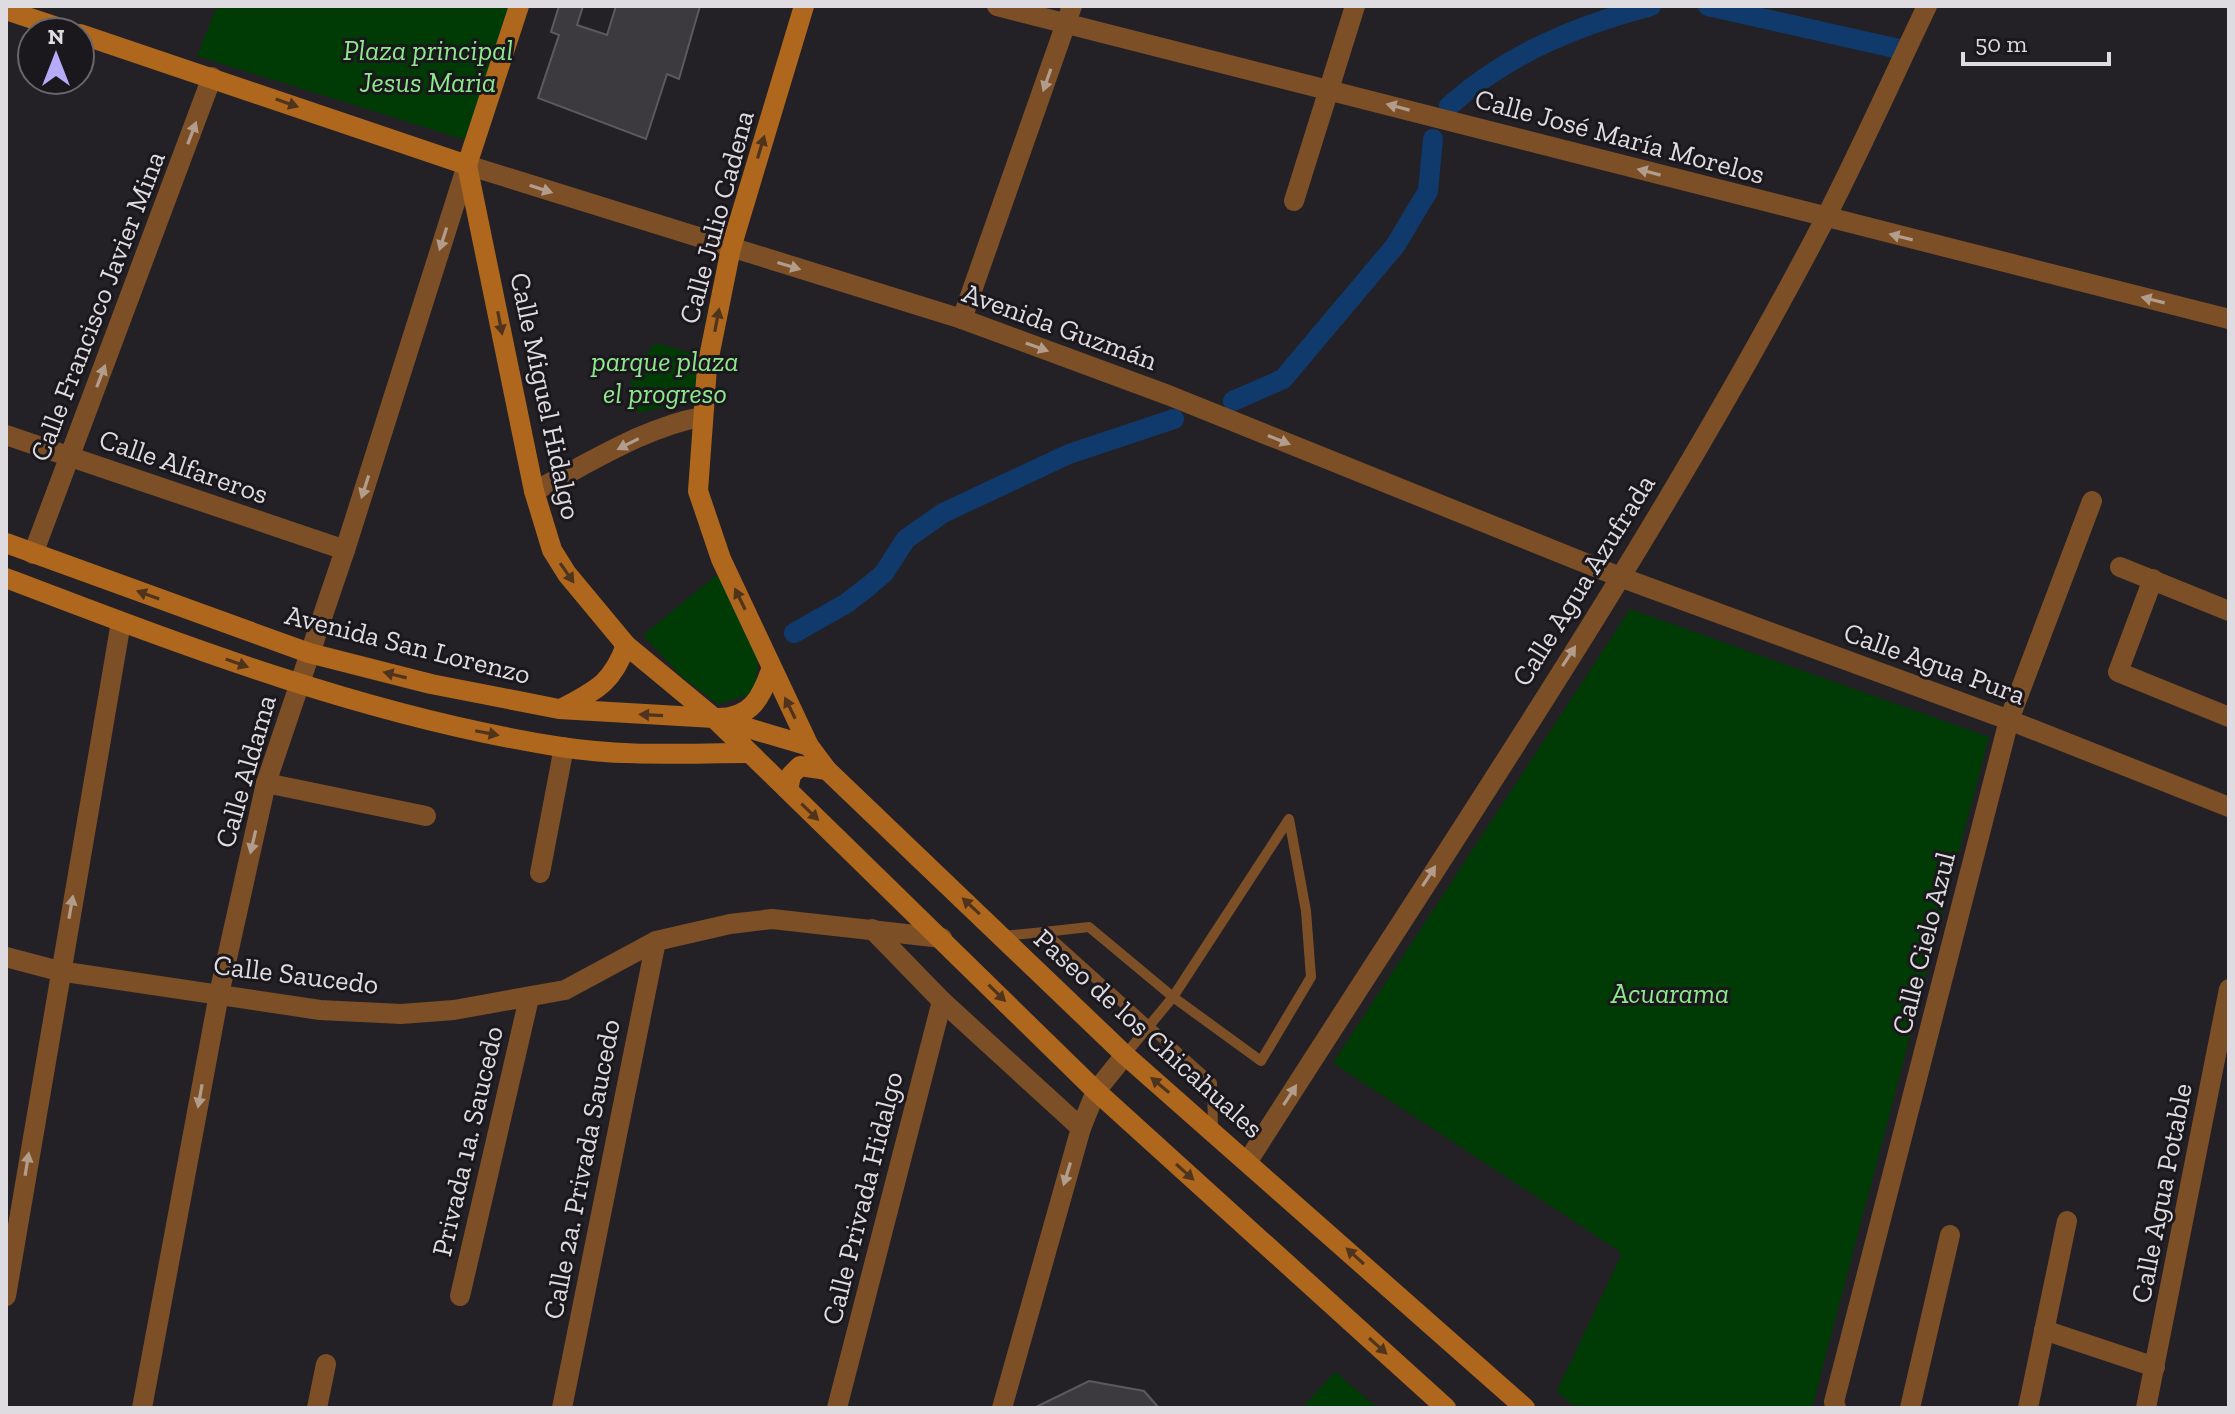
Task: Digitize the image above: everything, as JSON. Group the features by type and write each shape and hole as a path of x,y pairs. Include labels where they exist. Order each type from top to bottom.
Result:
{"main road":[{"path":"96,39 467,165 519,6"},
{"name":"Calle Julio Cadena","path":"771,670 721,559 698,491 701,417 731,248 804,6"},
{"name":"Calle Miguel Hidalgo","path":"467,165 534,491 552,550 567,574 626,645 714,718"},
{"name":"Avenida San Lorenzo","path":"6,543 309,653 431,684 559,709 714,718 809,746"},
{"path":"6,578 299,685 448,726 564,747 619,752 749,753"},
{"path":"559,709 600,688 616,672 626,645"},
{"path":"714,718 731,718 752,709 771,670"},
{"name":"Paseo de los Chicahuales","path":"771,670 809,746 827,770 1125,1055 1525,1408"},
{"path":"714,718 1096,1091 1446,1408"},
{"path":"788,790 791,775 800,766 827,770"}],"street":[{"name":"Calle José María Morelos","path":"997,6 1069,15 1330,89 2229,319"},
{"path":"1294,201 1355,6"},
{"name":"Calle Agua Azufrada","path":"1248,1161 1620,577 1825,218 1927,6"},
{"path":"962,319 1069,15"},
{"name":"Calle Francisco Javier Mina","path":"33,554 212,77"},
{"name":"Avenida Guzmán","path":"467,165 962,319 1168,395 1620,577"},
{"name":"Calle Aldama","path":"142,1408 219,994 266,783 345,550 467,165"},
{"path":"534,491 640,438 679,421 701,417"},
{"name":"Calle Alfareros","path":"6,435 345,550"},
{"name":"Calle Cielo Azul","path":"1836,1408 1834,1402 2009,720 2092,501"},
{"path":"2120,567 2229,611"},
{"name":"Calle Agua Pura","path":"1620,577 2009,720 2229,807"},
{"path":"2153,579 2118,672 2229,717"},
{"path":"6,1296 13,1206 59,971 121,622"},
{"path":"540,873 564,747"},
{"path":"266,783 426,816"},
{"name":"Calle Saucedo","path":"6,957 59,971 320,1010 401,1014 529,998 565,990 656,941 730,924 772,919 942,938"},
{"path":"872,929 942,1001 1081,1128"},
{"name":"Calle 2a. Privada Saucedo","path":"562,1408 656,941"},
{"name":"Calle Agua Potable","path":"2146,1408 2229,989"},
{"name":"Privada 1a. Saucedo","path":"460,1296 529,998"},
{"name":"Calle Privada Hidalgo","path":"837,1408 942,1001"},
{"path":"1002,1408 1081,1128 1096,1091 1125,1055"},
{"path":"2028,1408 2067,1221"},
{"path":"1910,1408 1950,1235"},
{"path":"2044,1330 2155,1367"},
{"path":"317,1408 326,1364"}],"lane":[{"path":"1002,936 1089,927 1173,997 1261,1061 1290,1018 1311,977 1306,911 1289,819 1173,997 1125,1055"},
{"path":"1044,932 1212,1083 1213,1130"}],"green space":[{"name":"Plaza principal Jesus Maria","path":"217,6 515,6 469,141 197,56"},
{"name":"parque plaza el progreso","path":"656,343 702,356 691,400 640,413 629,405 633,368"},
{"path":"719,573 758,658 755,693 718,704 682,677 643,635"},
{"name":"Acuarama","path":"1630,609 1989,737 1812,1408 1575,1408 1557,1391 1622,1253 1333,1063"},
{"path":"1335,1372 1378,1408 1302,1408"}],"building":[{"path":"559,6 583,6 577,25 607,35 616,6 700,6 679,79 667,74 646,139 538,98 559,35 551,32"},
{"path":"1089,1381 1144,1391 1159,1408 1034,1408"}],"waterway":[{"path":"1449,106 1495,71 1544,44 1651,6"},
{"path":"1708,6 1899,49"},
{"path":"1233,401 1283,379 1395,246 1428,191 1433,139"},
{"path":"794,633 847,603 870,585 884,573 906,539 943,513 1069,454 1174,419"}]}
